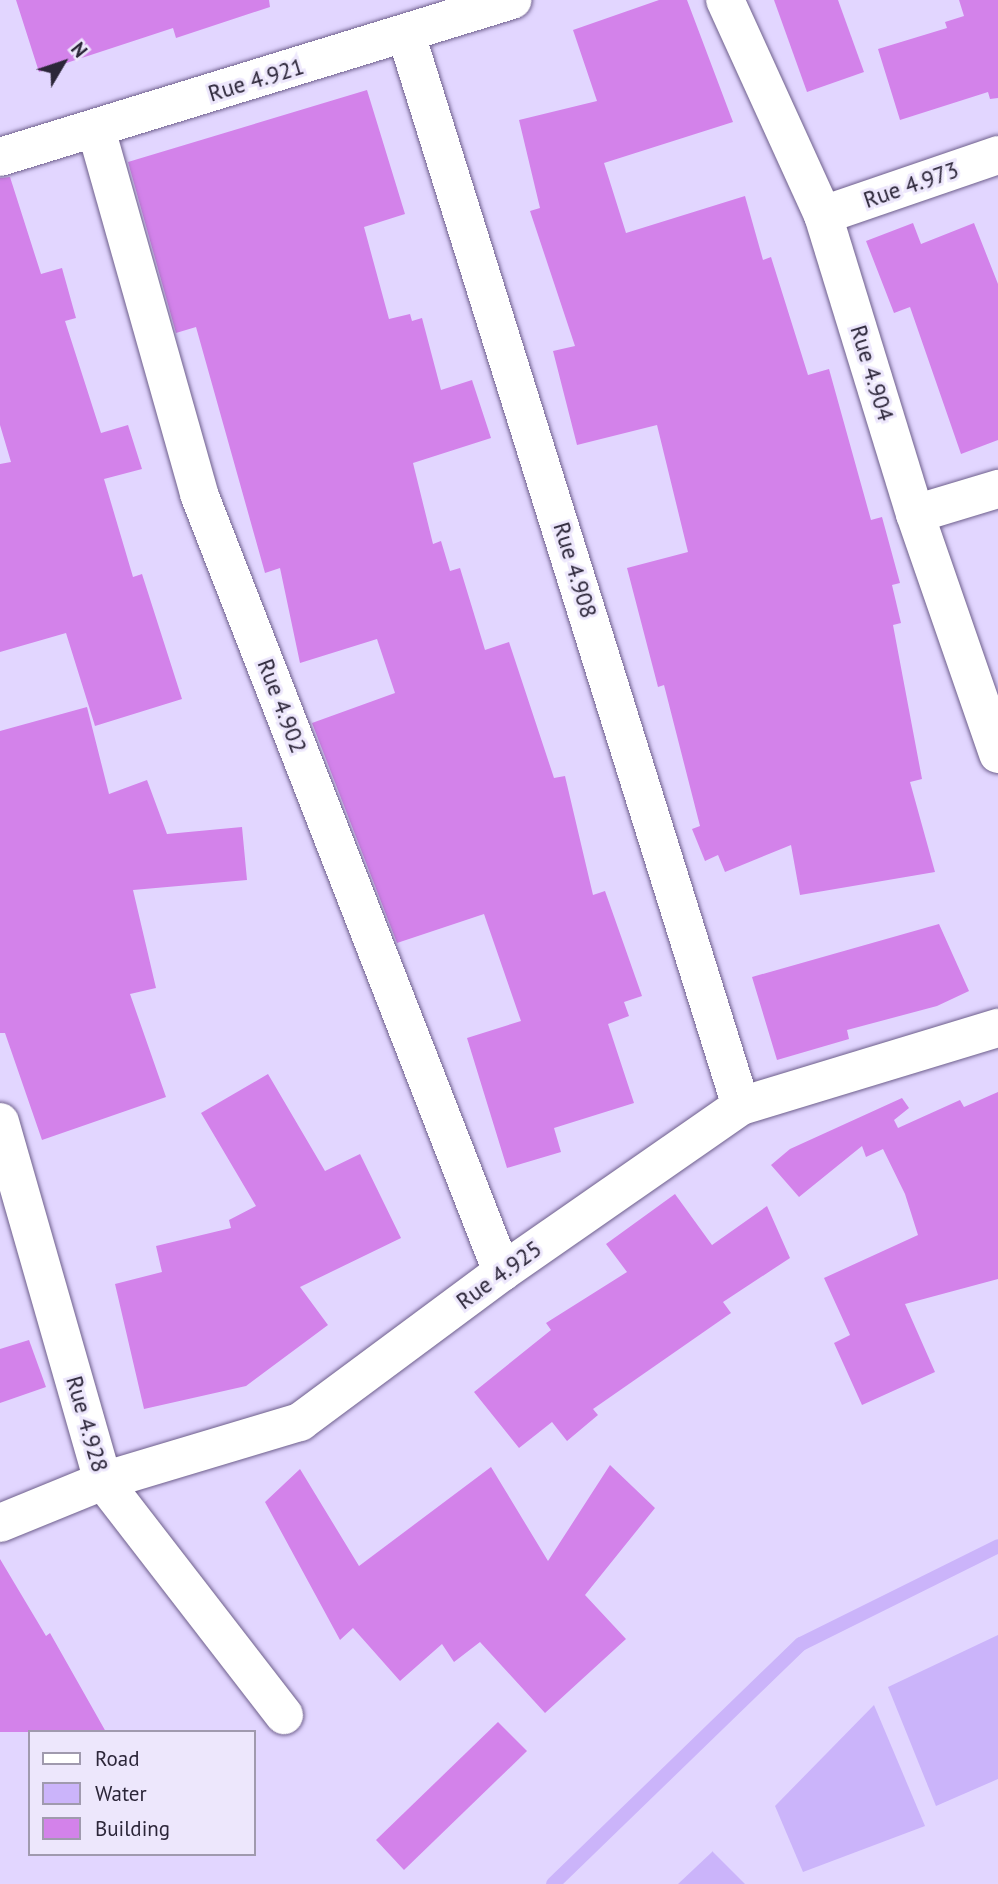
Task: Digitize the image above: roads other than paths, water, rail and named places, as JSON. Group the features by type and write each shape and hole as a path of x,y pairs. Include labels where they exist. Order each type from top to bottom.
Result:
{"street":[{"name":"Rue 4.921","path":"0,157 512,0"},
{"name":"Rue 4.904","path":"725,0 824,215 915,514 998,754"},
{"name":"Rue 4.908","path":"406,34 741,1106"},
{"name":"Rue 4.902","path":"96,129 199,494 502,1272"},
{"name":"Rue 4.973","path":"824,215 998,155"},
{"path":"915,514 998,489"},
{"name":"Rue 4.925","path":"0,1523 103,1481 300,1422 502,1272 741,1106 998,1028"},
{"name":"Rue 4.928","path":"0,1122 103,1481 284,1715"}],"water":[{"path":"998,1635 998,1779 936,1806 888,1687"},
{"path":"874,1705 925,1826 803,1872 775,1806"},
{"path":"712,1852 745,1884 678,1884"}],"waterway":[{"path":"553,1884 801,1644 998,1546"}]}
